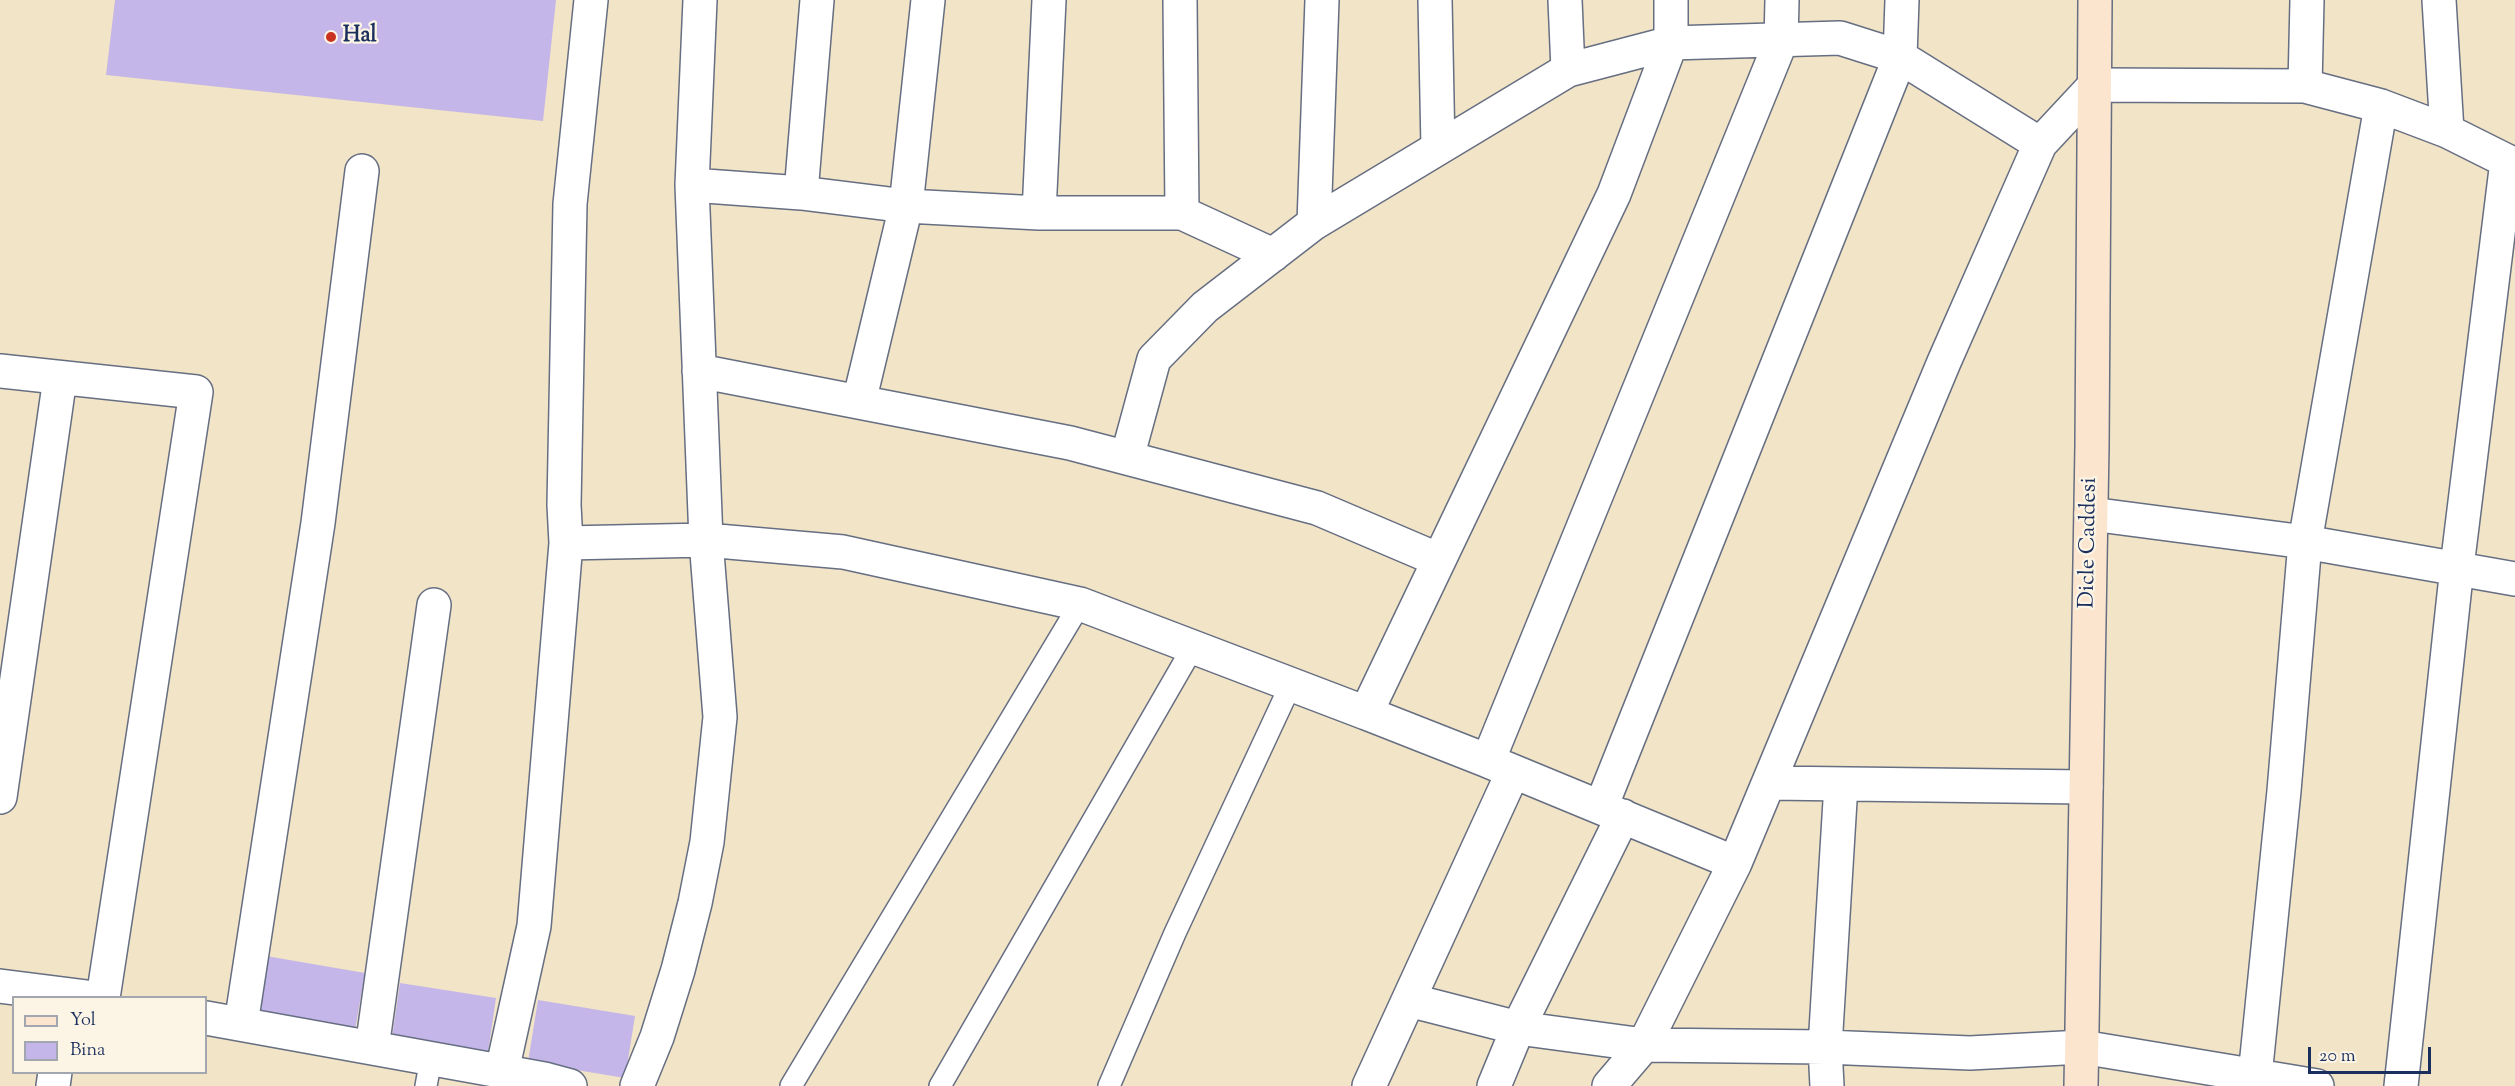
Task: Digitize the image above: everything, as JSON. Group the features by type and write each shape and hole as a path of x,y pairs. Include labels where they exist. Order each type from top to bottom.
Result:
{"main road":[{"name":"Dicle Caddesi","path":"2081,1086 2091,514 2095,0"}],"street":[{"path":"502,1071 534,926 566,543 564,505 570,204 591,0"},
{"path":"637,1086 657,1036 696,903 708,831 720,717 706,540 692,185 700,0"},
{"path":"801,193 817,0"},
{"path":"859,402 906,206 928,0"},
{"path":"1039,213 1050,0"},
{"path":"1180,0 1182,213"},
{"path":"1314,223 1322,0"},
{"path":"1436,0 1438,148"},
{"path":"1565,0 1568,70"},
{"path":"1366,713 1614,194 1671,43 1671,0"},
{"path":"1369,1086 1409,1000 1781,41 1782,0"},
{"path":"1494,1086 1612,811 1900,57 1902,0"},
{"path":"2306,86 2307,0"},
{"path":"2439,0 2447,131"},
{"path":"1127,458 1154,360 1205,307 1314,223 1568,70 1671,43 1840,38 1900,57 2040,144"},
{"path":"1609,1086 1644,1045 1735,863 1944,362 2040,144 2095,85 2306,86 2381,106 2447,131 2511,163 2457,567 2401,1086"},
{"path":"2274,1081 2284,791 2305,542 2381,106"},
{"path":"242,1024 318,523 362,171"},
{"path":"692,185 801,193 906,206 1039,213 1182,213 1273,255"},
{"path":"0,371 196,392 104,996"},
{"path":"699,371 1070,443 1317,508 1439,560"},
{"path":"0,797 60,378"},
{"path":"2091,514 2305,542 2515,579"},
{"path":"566,543 706,540 843,552 1080,604 1501,766 1735,863"},
{"path":"372,1048 434,605"},
{"path":"1770,783 2086,787"},
{"path":"1827,1086 1826,1047 1840,784"},
{"path":"0,986 76,996"},
{"path":"1409,1000 1518,1028 1644,1045 1826,1047 1970,1053 2082,1047 2274,1081 2317,1086"},
{"path":"207,1018 372,1048 429,1072 502,1071 552,1084"}],"lane":[{"path":"791,1086 1080,604"},
{"path":"940,1086 1193,647"},
{"path":"1109,1086 1175,933 1291,684"}],"building":[{"name":"Hal","path":"115,0 556,0 543,121 106,75"},
{"path":"266,956 365,973 354,1036 255,1019"},
{"path":"400,983 496,998 487,1059 391,1044"},
{"path":"538,1000 635,1016 625,1078 528,1062"}],"place":[{"name":"Hal","path":"331,37"}]}
